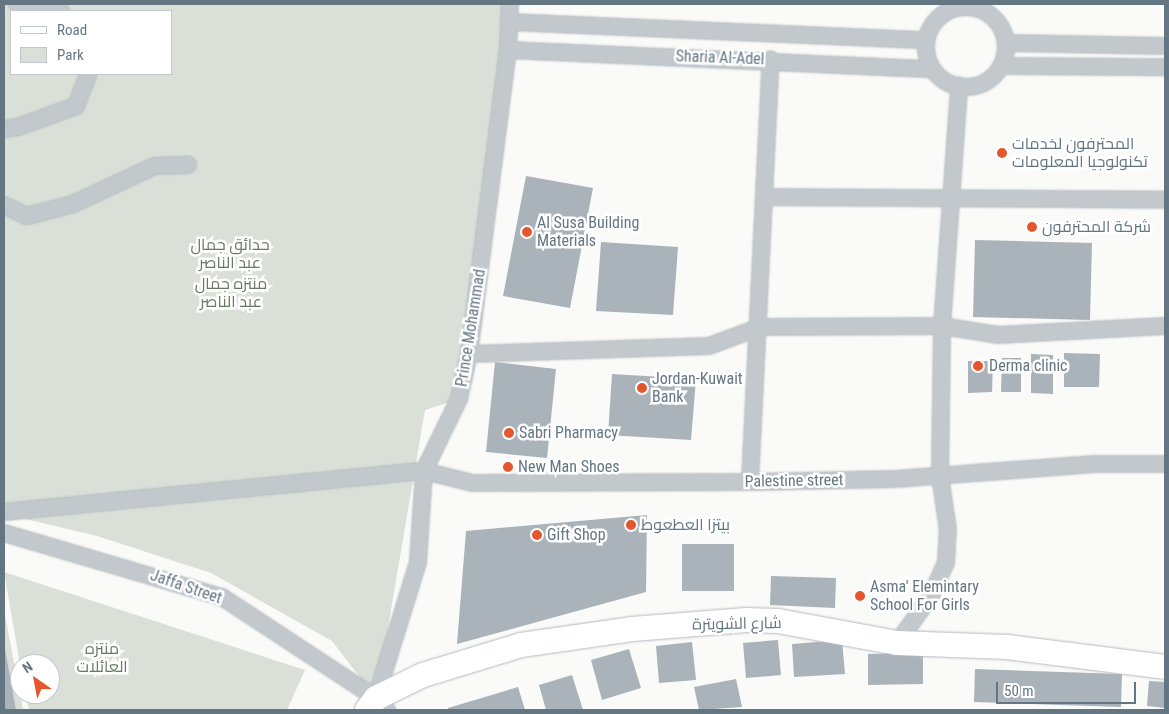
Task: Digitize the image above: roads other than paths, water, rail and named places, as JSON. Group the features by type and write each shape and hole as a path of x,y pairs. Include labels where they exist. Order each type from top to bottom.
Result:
{"main road":[{"name":"شارع الشويترة","path":"377,706 423,675 521,645 632,629 778,621 897,644 1007,647 1165,667"}],"street":[{"path":"17,4 38,10"},
{"name":"Prince Mohammad","path":"377,706 418,562 424,471 459,399 469,354 508,50 510,4"},
{"path":"966,6 985,12 996,20 1007,43 1004,66 997,74 978,85 959,86 941,79 932,69 927,57 926,40 936,20 946,12 966,6"},
{"name":"Sharia Al-Adel","path":"509,22 926,40"},
{"path":"1007,43 1165,46"},
{"name":"Sharia Al-Adel","path":"508,50 771,60 932,69"},
{"path":"750,482 760,327 771,60"},
{"path":"1004,66 1165,66"},
{"path":"4,129 18,127 76,106 88,75"},
{"path":"897,644 931,596 946,563 948,530 940,476 942,326 959,86"},
{"path":"4,205 27,216 73,204 156,166 188,165"},
{"path":"765,197 1165,200"},
{"path":"469,354 710,346 760,327 942,326 998,335 1165,326"},
{"name":"Palestine street","path":"4,512 424,471 472,483 750,482 940,476 1094,464 1165,464"},
{"name":"Jaffa Street","path":"4,533 222,597 377,706"}],"place":[{"name":"المحترفون لخدمات تكنولوجيا المعلومات","path":"1002,153"},
{"name":"شركة المحترفون","path":"1032,227"},
{"name":"Al Susa Building Materials","path":"527,232"},
{"name":"Derma clinic","path":"978,366"},
{"name":"Jordan-Kuwait Bank","path":"642,388"},
{"name":"Sabri Pharmacy","path":"509,433"},
{"name":"New Man Shoes","path":"508,467"},
{"name":"بيتزا العطعوط","path":"631,525"},
{"name":"Gift Shop","path":"537,535"},
{"name":"Asma' Elemintary School For Girls","path":"860,596"}],"park label":[{"name":"حدائق جمال عبد الناصر","path":"230,254"},
{"name":"منتزه جمال عبد الناصر","path":"231,293"},
{"name":"منتزه العائلات","path":"102,658"}]}
